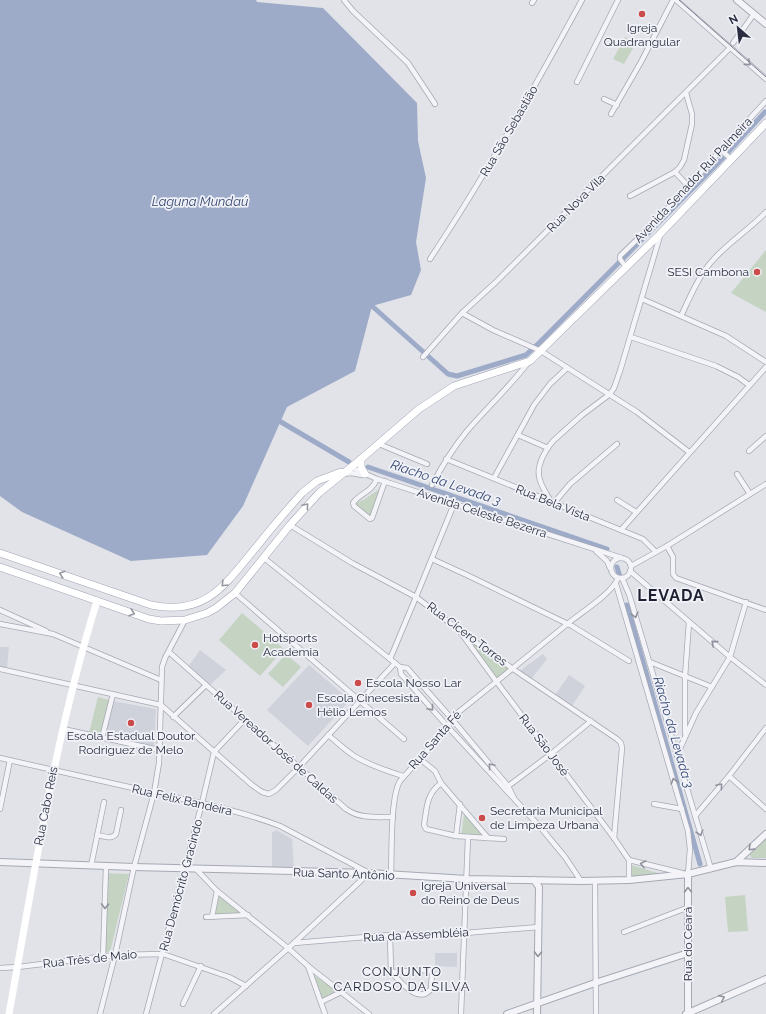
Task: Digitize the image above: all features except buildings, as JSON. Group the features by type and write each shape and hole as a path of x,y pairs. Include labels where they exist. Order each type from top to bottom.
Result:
{"main road":[{"path":"760,130 766,118"},
{"path":"0,566 149,619 161,621 185,620 207,613 216,608 235,593 290,525 315,497 419,409 454,386 530,361 600,293 622,262 660,234 730,158 766,123"},
{"path":"361,459 361,467 368,475"},
{"path":"0,553 151,605 181,608 210,597 226,584 306,488 317,481 348,468"},
{"path":"248,557 251,564 258,566"},
{"path":"240,567 246,570 250,575"},
{"name":"Rua Cabo Reis","path":"9,1014 53,770 72,686 97,601"}],"street":[{"path":"344,0 353,11 408,63 435,104"},
{"name":"Rua São Sebastião","path":"430,259 455,222 499,150 582,0"},
{"path":"576,82 618,0"},
{"path":"611,114 674,0 766,79"},
{"path":"737,0 766,24"},
{"path":"733,43 754,14"},
{"name":"Rua Nova Vila","path":"424,356 462,313 496,282 730,48"},
{"path":"630,196 675,172 684,160 692,124 692,114 686,93"},
{"path":"604,99 616,105"},
{"name":"Avenida Senador Rui Palmeira","path":"622,262 656,221 722,152 766,101"},
{"path":"722,152 730,158"},
{"path":"675,172 688,186"},
{"path":"681,316 700,277 713,260 766,212"},
{"path":"617,444 570,484 553,502 540,481 540,464 553,441 582,415 610,394 620,371 631,337 660,234"},
{"path":"642,299 726,336 766,362"},
{"path":"462,313 492,330 540,350 648,419 689,452"},
{"path":"631,337 716,366 738,377 749,386"},
{"path":"432,485 446,459 466,431 511,385 530,361"},
{"path":"621,530 766,367"},
{"path":"494,478 542,392 567,368"},
{"path":"518,435 548,448"},
{"path":"749,451 766,436"},
{"path":"379,444 427,464"},
{"name":"Rua Bela Vista","path":"446,459 643,539 656,552"},
{"name":"Avenida Celeste Bezerra","path":"348,468 377,479 622,558"},
{"name":"Avenida Celeste Bezerra","path":"340,475 351,473 368,475"},
{"path":"737,474 750,494"},
{"path":"377,479 371,489 356,499 353,503 354,506 370,519 375,512 385,481"},
{"path":"630,880 629,860 686,874 690,840 616,584 620,578 627,576 630,569 766,484"},
{"path":"617,500 636,512"},
{"path":"390,659 454,504"},
{"name":"Rua Cícero Torres","path":"290,525 352,563 416,597 513,669 618,738 622,748 614,838"},
{"path":"667,546 672,554 672,574 676,578 766,610"},
{"name":"Avenida Celeste Bezerra","path":"595,550 607,561 611,569"},
{"path":"264,558 400,667 407,668 451,718 514,798 565,857 581,881"},
{"path":"711,869 629,594 620,578 613,575 611,569 611,566 615,560 622,558 628,561 630,569 730,657 766,685"},
{"path":"432,559 567,624 629,661"},
{"name":"Rua Santa Fé","path":"391,875 393,817 396,788 404,776 448,727 451,718 616,584"},
{"path":"235,593 404,739"},
{"path":"678,755 685,735 730,657 746,602"},
{"path":"0,610 161,680"},
{"path":"100,1014 115,955 134,868 154,793 159,763 161,680 163,663 185,620"},
{"path":"685,735 685,677 689,622"},
{"path":"0,624 53,634"},
{"name":"Rua São José","path":"459,630 629,860"},
{"name":"Rua Vereador José de Caldas","path":"169,652 352,813 366,817 393,817"},
{"path":"650,662 685,677 712,686"},
{"path":"0,669 161,706 252,785 262,792 271,794 395,663"},
{"path":"400,667 401,674 448,727 506,788"},
{"path":"173,718 206,685"},
{"path":"102,738 113,694"},
{"name":"Rua Demócrito Gracindo","path":"146,1014 163,954 214,752 245,719"},
{"path":"506,788 591,721"},
{"path":"63,729 159,750"},
{"path":"695,816 765,730"},
{"path":"328,735 362,761 372,766 404,776"},
{"name":"Rua Felix Bandeira","path":"0,758 202,803 265,820 280,826 355,870"},
{"path":"420,759 435,771 441,783 488,838"},
{"path":"0,809 10,760"},
{"path":"729,776 766,809"},
{"path":"441,783 429,798 424,827 428,830 456,836 504,839"},
{"path":"91,866 104,802"},
{"path":"456,836 460,804"},
{"path":"654,804 682,809"},
{"path":"97,835 111,838 115,836 121,810"},
{"path":"736,862 766,834"},
{"path":"461,1014 468,837"},
{"name":"Rua Santo Antônio","path":"0,862 134,868 355,870 391,875 467,879 581,881 630,880 686,874 736,862"},
{"path":"736,862 766,863"},
{"path":"103,957 106,867"},
{"path":"196,869 217,891 369,1014"},
{"path":"214,1014 294,943 369,873"},
{"name":"Rua do Ceará","path":"686,874 688,907 687,1014"},
{"path":"534,880 539,887 537,1014"},
{"path":"539,887 544,880"},
{"path":"595,881 596,1014"},
{"path":"212,916 217,891"},
{"path":"624,932 688,907"},
{"path":"206,917 248,915"},
{"name":"Rua da Assembléia","path":"294,943 390,935 539,927"},
{"path":"366,971 391,972 426,969 432,973 431,989 427,994 416,994 391,972 390,935"},
{"path":"506,1014 688,953"},
{"name":"Rua Três de Maio","path":"0,968 115,955 163,954 201,966 229,977 246,986"},
{"path":"183,1004 201,966"},
{"path":"308,966 325,1014"},
{"path":"687,1014 766,978"},
{"path":"321,1002 341,992"}],"shaded area":[{"path":"0,647 9,647 7,668 0,667"},
{"path":"200,650 226,670 210,685 188,667"},
{"path":"543,654 547,659 531,679 521,672 521,670"},
{"name":"Escola Cinecesista Hélio Lemos","path":"309,665 350,700 308,746 267,710"},
{"path":"569,675 585,686 572,706 555,695"},
{"name":"Escola Estadual Doutor Rodriguez de Melo","path":"113,701 156,709 154,747 105,737"},
{"path":"276,830 292,839 294,869 272,868 272,833"},
{"path":"435,953 457,953 457,967 435,966"}],"green space":[{"path":"625,37 636,43 624,64 613,59"},
{"name":"SESI Cambona","path":"766,250 766,312 731,293"},
{"path":"382,487 373,519 354,504 365,499"},
{"path":"242,613 284,649 260,676 219,640"},
{"path":"467,638 510,668 496,679"},
{"path":"286,654 301,667 283,687 268,674"},
{"path":"98,697 113,701 105,737 89,733"},
{"path":"464,814 485,839 461,837"},
{"path":"766,838 766,858 752,858 750,854"},
{"path":"631,865 671,877 632,880"},
{"path":"106,873 129,874 110,952 104,952"},
{"path":"745,895 748,931 728,932 725,897"},
{"path":"219,896 241,913 215,915"},
{"path":"312,974 337,991 322,1000"}],"water":[{"name":"Laguna Mundaú","path":"0,0 256,0 257,2 323,8 417,103 418,141 426,178 416,242 421,270 411,295 372,306 355,371 287,407 243,506 207,555 131,561 22,512 0,496"}],"waterway":[{"path":"372,306 448,374 457,376 526,355 718,163 765,112"},
{"name":"Riacho da Levada 3","path":"281,422 349,462"},
{"name":"Riacho da Levada 3","path":"368,467 607,549"},
{"name":"Riacho da Levada 3","path":"617,567 620,577"},
{"name":"Riacho da Levada 3","path":"627,605 700,864"}],"tram line":[{"path":"679,0 766,77"}],"place":[{"name":"Igreja Quadrangular","path":"642,14"},
{"name":"SESI Cambona","path":"757,272"},
{"name":"Hotsports Academia","path":"255,645"},
{"name":"Escola Nosso Lar","path":"358,683"},
{"name":"Escola Cinecesista Hélio Lemos","path":"309,705"},
{"name":"Escola Estadual Doutor Rodriguez de Melo","path":"131,723"},
{"name":"Secretaria Municipal de Limpeza Urbana","path":"482,818"},
{"name":"Igreja Universal do Reino de Deus","path":"413,893"}],"district":[{"name":"LEVADA","path":"671,595"},
{"name":"CONJUNTO CARDOSO DA SILVA","path":"402,978"}]}
